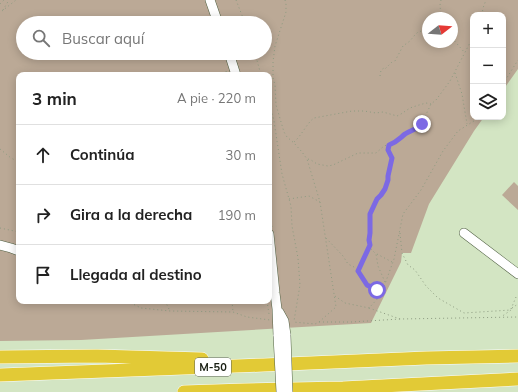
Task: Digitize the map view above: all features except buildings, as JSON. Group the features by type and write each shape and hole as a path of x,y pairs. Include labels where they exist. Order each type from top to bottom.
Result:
{"highway":[{"path":"0,357 97,356 246,359 385,355 426,358"},
{"name":"M-50","path":"0,375 426,358 518,356"},
{"name":"M-50","path":"184,392 343,388 518,379"},
{"path":"303,392 343,388"}],"street":[{"path":"210,0 216,16"},
{"path":"231,60 235,72"},
{"path":"464,233 518,274"},
{"path":"0,245 16,250"},
{"path":"272,264 288,392"},
{"path":"281,392 282,335"}],"path":[{"path":"0,4 4,0"},
{"path":"1,12 9,0"},
{"path":"1,12 16,0"},
{"path":"236,0 242,16"},
{"path":"285,0 286,12 275,46 273,78 275,85 276,105 284,132 287,138 294,143 307,159 320,202 336,307 319,322"},
{"path":"440,12 441,0"},
{"path":"482,12 486,0"},
{"path":"380,76 382,70 397,58 403,46 418,32 422,31"},
{"path":"307,159 317,164 328,166 333,165 358,153 376,153 384,146 397,142 410,131 419,128 432,104 455,73 470,43"},
{"path":"458,45 465,53"},
{"path":"257,60 260,72"},
{"path":"506,79 518,60"},
{"path":"455,73 462,94 467,125"},
{"path":"294,143 309,121 314,118 352,111 376,113 383,112 397,116 410,108 426,103 432,104"},
{"path":"272,113 282,174 291,206 292,226 298,258 300,286 294,322"},
{"path":"369,308 382,293 392,262 403,214 421,190 443,151 458,131 474,120"},
{"path":"389,145 388,150 392,158 388,180 385,189 377,199 370,214 369,240 371,249 376,254 392,262"},
{"path":"0,149 16,160"},
{"path":"288,199 310,196 320,202"},
{"path":"0,228 16,231"},
{"path":"399,232 402,253 408,265 416,270 426,286 438,298 464,313 511,309"},
{"path":"326,238 343,256 348,264 358,271 367,285 382,293"},
{"path":"358,271 370,245"},
{"path":"376,254 378,266 385,282"},
{"path":"334,295 345,303 369,308 400,319"},
{"path":"511,309 516,297 518,296"},
{"path":"133,304 141,308 170,311 233,312 247,318 266,320"},
{"path":"166,304 170,311"},
{"path":"232,304 233,312"},
{"path":"501,317 518,304"},
{"path":"289,322 315,324 319,322 400,319 518,317"}],"shaded area":[{"path":"0,0 518,0 518,69 506,86 506,12 470,12 470,120 482,120 429,204 411,253 402,253 401,262 371,323 81,340 0,341"},
{"path":"514,182 518,186 518,210 502,195"}],"route":[{"path":"377,290 367,285 358,271 370,245 370,214 377,199 385,189 388,180 392,162 392,158 388,150 389,145 397,142 404,135 419,128 422,124"}]}
